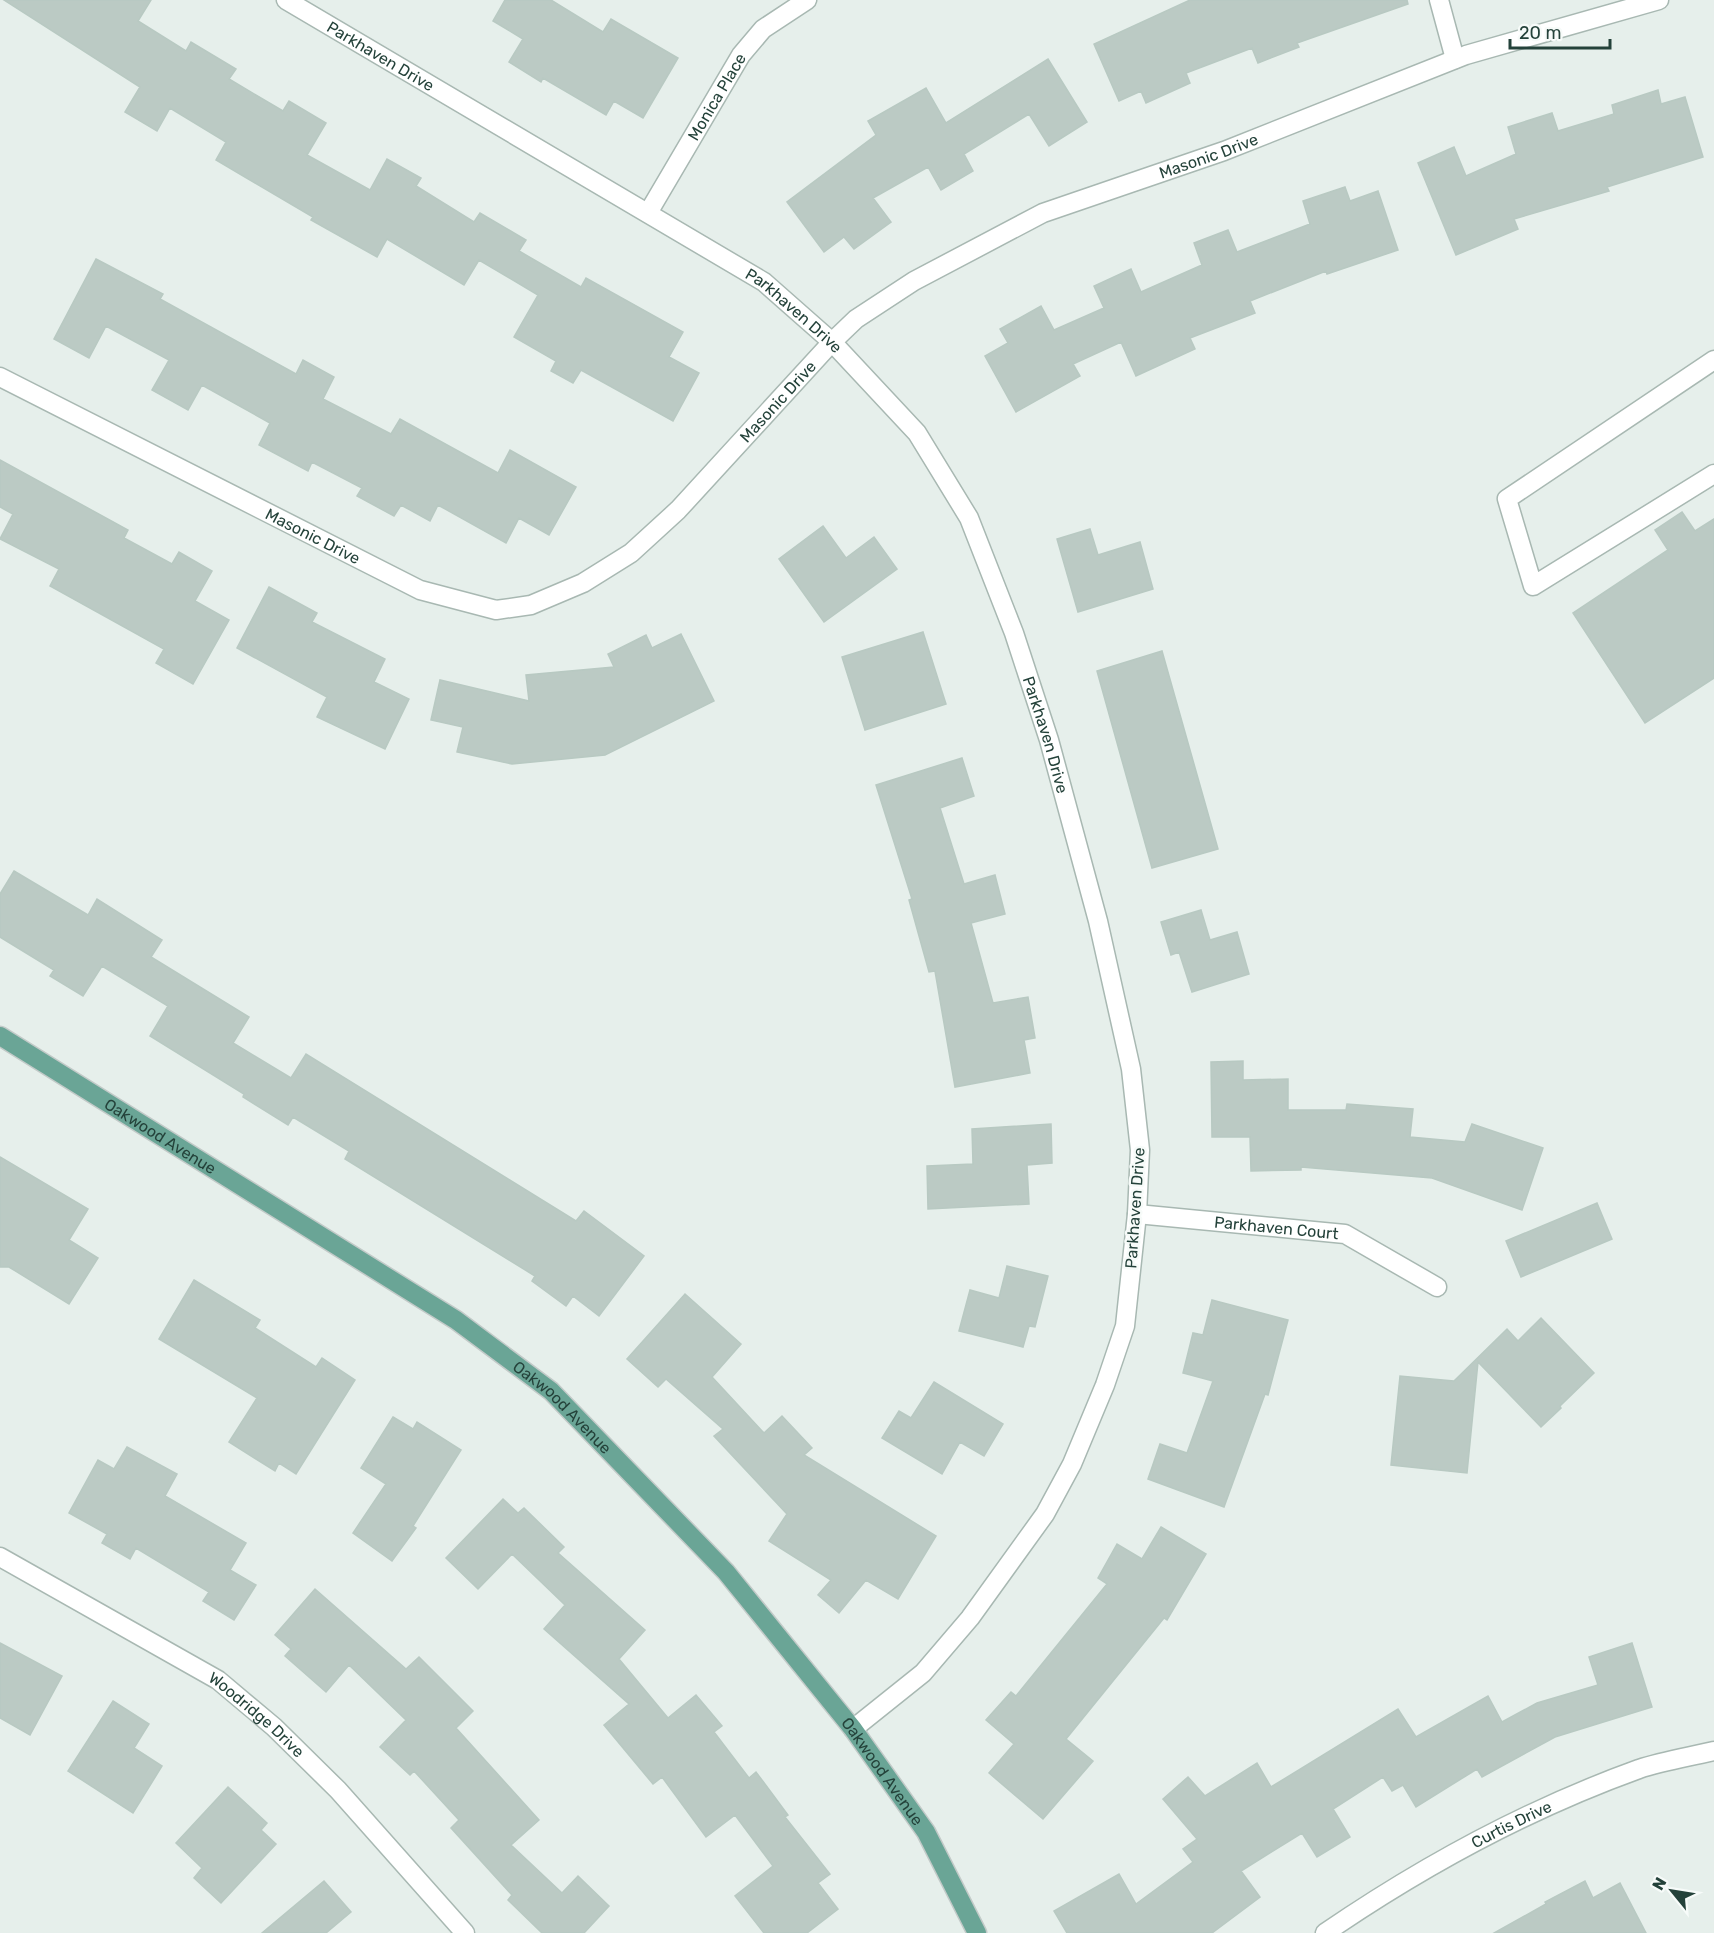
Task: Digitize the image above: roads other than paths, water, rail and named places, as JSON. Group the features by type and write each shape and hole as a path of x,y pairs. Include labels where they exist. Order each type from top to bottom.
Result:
{"main road":[{"name":"Oakwood Avenue","path":"0,1036 456,1320 551,1391 726,1572 853,1729 926,1832 977,1933"}],"street":[{"name":"Parkhaven Drive","path":"286,0 764,282 832,342 917,433 969,518 1014,633 1049,740 1098,921 1131,1069 1140,1150 1137,1214 1125,1326 1105,1385 1072,1464 1045,1514 970,1618 923,1673 853,1729"},
{"name":"Monica Place","path":"648,213 741,55 763,29 807,0"},
{"path":"1439,0 1455,59"},
{"name":"Masonic Drive","path":"0,377 420,590 496,610 531,605 584,583 631,553 678,510 832,342 856,319 914,281 1043,213 1224,151 1455,59 1659,0"},
{"path":"1714,360 1507,499 1533,586 1714,474"},
{"name":"Parkhaven Court","path":"1137,1214 1345,1234 1437,1287"},
{"name":"Woodridge Drive","path":"0,1557 218,1680 274,1727 338,1790 465,1933"},
{"name":"Curtis Drive","path":"1325,1933 1366,1905 1449,1855 1537,1811 1641,1768 1714,1751"}]}
